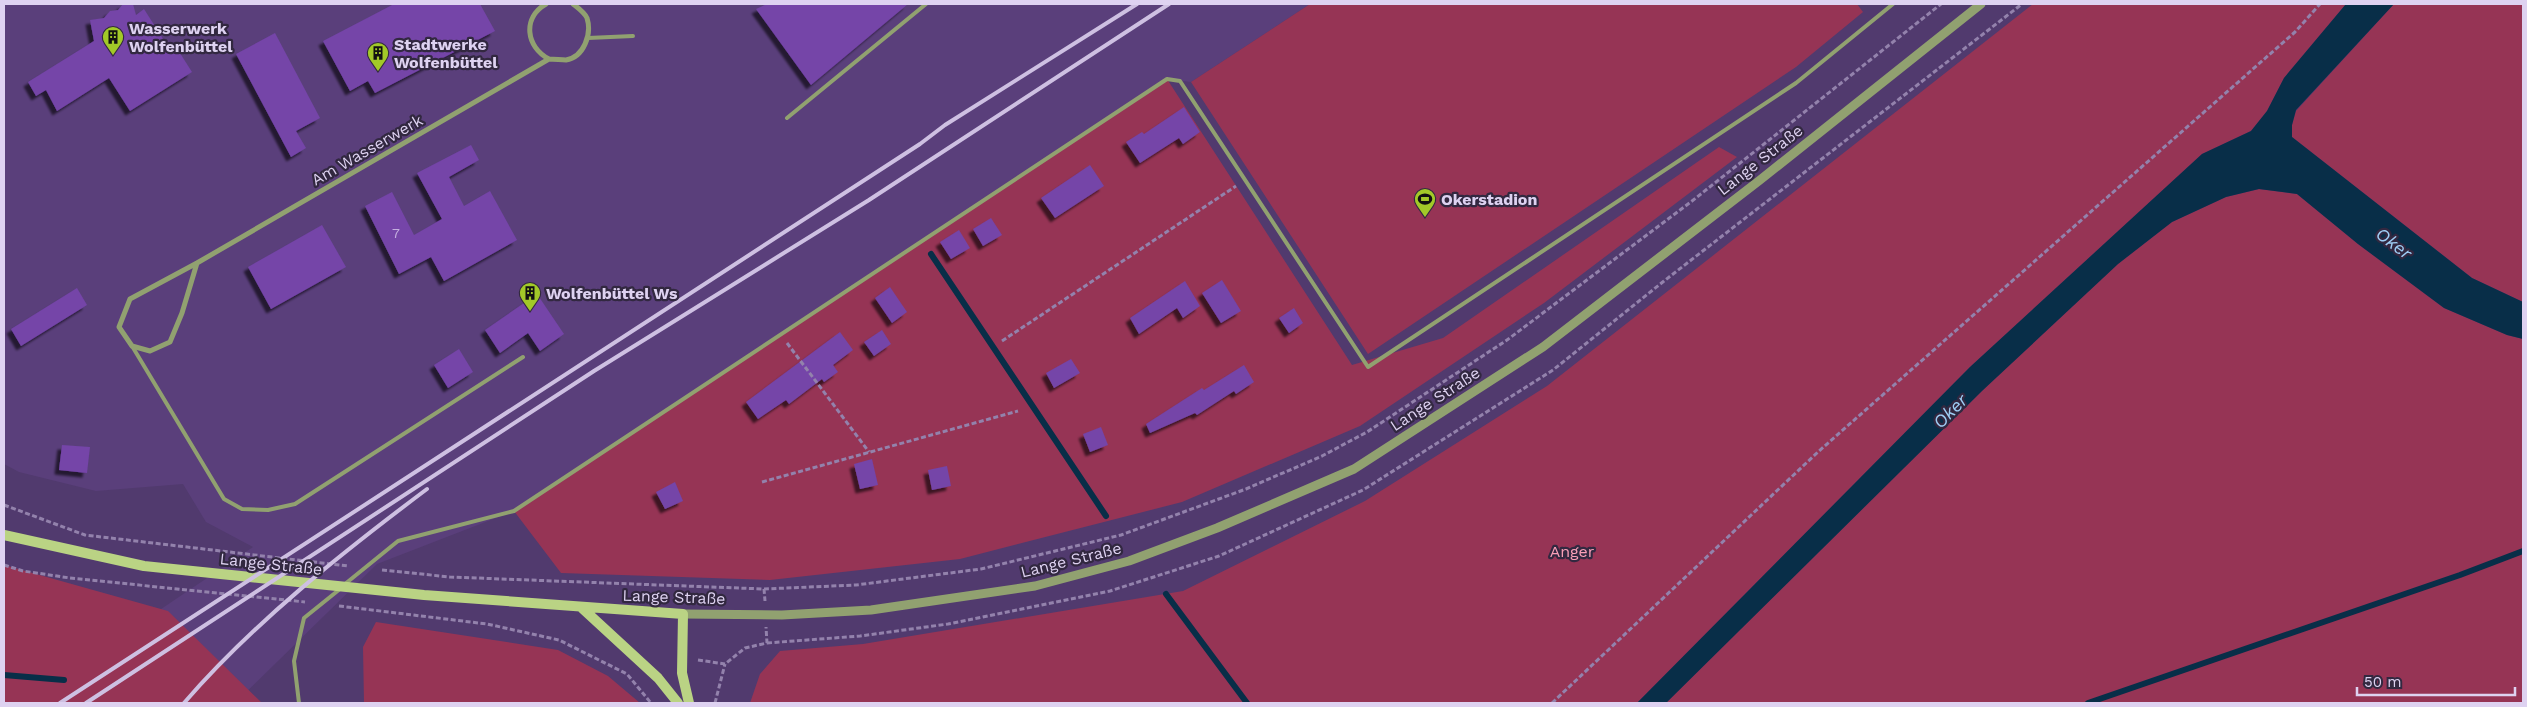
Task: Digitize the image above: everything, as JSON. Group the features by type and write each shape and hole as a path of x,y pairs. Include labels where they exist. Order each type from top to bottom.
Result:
{"main road":[{"name":"Lange Straße","path":"4,535 144,566 424,594 582,608 683,614"},
{"path":"582,608 658,678 678,703"},
{"path":"683,614 682,672 689,703"}],"street":[{"path":"546,4 532,16 529,28 531,42 540,54 550,59"},
{"path":"573,4 582,10 587,19 588,38"},
{"name":"Lange Straße","path":"683,614 766,615 871,610 1034,586 1129,561 1217,528 1354,469 1542,347 1760,180 1980,4"},
{"name":"Am Wasserwerk","path":"132,346 119,328 130,300 550,59 567,60 580,52 588,38"},
{"path":"132,346 150,351 170,342 182,313 197,263"}],"lane":[{"path":"787,118 926,4"},
{"path":"299,703 294,661 304,618 398,541 514,511 782,336 1167,79 1180,81 1368,367 1796,83 1894,4"},
{"path":"588,38 634,36"},
{"path":"132,346 224,498 242,509 268,510 295,504 523,357"}],"path":[{"path":"715,703 725,664 745,648 767,643 860,636 948,624 1110,590 1219,556 1362,490 1553,370 1664,281 2022,4"},
{"path":"1552,703 1819,451 2295,32 2320,4"},
{"path":"1002,341 1245,180"},
{"path":"782,336 869,452"},
{"path":"762,482 1018,411"},
{"path":"4,505 85,534 154,544 351,566"},
{"path":"4,565 22,572 312,603"},
{"path":"381,570 450,577 764,589 767,643"},
{"path":"331,605 487,624 559,640 627,674 651,703"},
{"path":"682,658 725,664"},
{"path":"627,674 643,664"}],"shaded area":[{"path":"4,4 1310,4 1191,82 1167,79 514,511 377,564 235,703 127,632 253,547 206,522 183,484 96,491 19,472 4,464"}],"green space":[{"name":"Okerstadion","path":"1310,4 1857,4 1863,12 1796,67 1368,354 1191,82"},
{"name":"Anger","path":"2033,4 2346,4 2284,78 2267,111 2251,131 2202,154 1970,367 1637,703 750,703 760,674 780,651 863,644 1183,591 1365,501 1547,386"},
{"path":"2394,4 2523,4 2523,302 2472,278 2292,137 2292,125 2296,111"},
{"path":"1167,79 1352,365 1443,338 1719,147 1737,157 1544,303 1360,426 1182,502 960,559 770,580 561,573 514,511"},
{"path":"2259,189 2297,194 2358,244 2444,308 2507,335 2523,339 2523,703 1666,703 1983,390 2118,264 2172,222 2226,197"},
{"path":"4,565 168,611 262,703 4,703"},
{"path":"376,622 558,650 608,676 640,703 364,703 363,647"}],"water":[{"name":"Oker","path":"2346,4 2394,4 2296,110 2292,125 2292,137 2472,278 2523,302 2523,339 2507,335 2444,308 2358,244 2297,194 2259,189 2226,197 2172,222 2118,264 1983,390 1666,703 1637,703 1970,367 2202,154 2251,131 2267,111 2284,78"}],"building":[{"name":"Wasserwerk Wolfenbüttel","path":"123,4 133,4 136,15 144,9 172,53 178,50 192,72 130,111 109,78 57,111 46,90 36,96 28,82 94,41 90,20 104,18 110,11 118,10"},
{"name":"Stadtwerke Wolfenbüttel","path":"394,4 480,4 495,31 375,93 368,81 350,91 323,41"},
{"path":"767,4 908,4 811,85 756,9"},
{"path":"275,33 320,118 296,131 306,148 291,157 236,54"},
{"path":"1184,107 1200,132 1183,144 1179,138 1140,163 1126,142 1142,132 1144,134"},
{"path":"471,145 479,160 449,177 464,206 490,191 517,240 444,281 431,257 399,274 365,206 392,192 414,235 442,219 417,173"},
{"path":"1090,165 1104,186 1055,218 1041,198"},
{"path":"991,218 1002,235 983,246 973,229"},
{"path":"322,225 346,267 271,309 248,267"},
{"path":"959,230 970,248 951,259 940,242"},
{"path":"1222,280 1241,311 1221,323 1202,293"},
{"path":"1185,281 1200,306 1183,318 1177,308 1139,334 1130,318"},
{"path":"890,287 907,312 892,323 875,298"},
{"path":"77,288 87,305 21,346 11,329"},
{"name":"Wolfenbüttel Ws","path":"537,294 564,334 540,351 528,333 500,353 485,330"},
{"path":"1294,308 1303,323 1289,333 1279,318"},
{"path":"882,330 891,344 874,356 864,342"},
{"path":"840,332 853,350 833,365 838,372 824,382 822,379 789,404 786,400 758,419 746,402"},
{"path":"459,349 473,372 448,388 434,365"},
{"path":"1071,359 1080,373 1054,388 1046,373"},
{"path":"1244,365 1254,382 1236,394 1234,391 1197,415 1195,413 1150,433 1146,424 1202,388 1204,390"},
{"path":"1101,427 1108,445 1090,452 1083,434"},
{"path":"62,445 90,447 87,473 59,470"},
{"path":"872,459 878,485 860,489 854,464"},
{"path":"947,466 951,486 932,490 928,470"},
{"path":"675,482 683,501 665,509 656,492"}],"waterway":[{"path":"931,254 1106,516"},
{"path":"2088,703 2460,575 2523,551"},
{"path":"1166,594 1247,703"},
{"path":"4,675 64,680"}],"railway":[{"path":"60,703 920,144 945,125 1137,4"},
{"path":"86,703 594,371 869,200 1169,4"},
{"path":"184,703 211,673 269,617 331,563 427,489"}],"place":[{"name":"Wasserwerk Wolfenbüttel","path":"113,56"},
{"name":"Stadtwerke Wolfenbüttel","path":"378,72"},
{"name":"Okerstadion","path":"1425,218"},
{"name":"Wolfenbüttel Ws","path":"530,312"}]}
